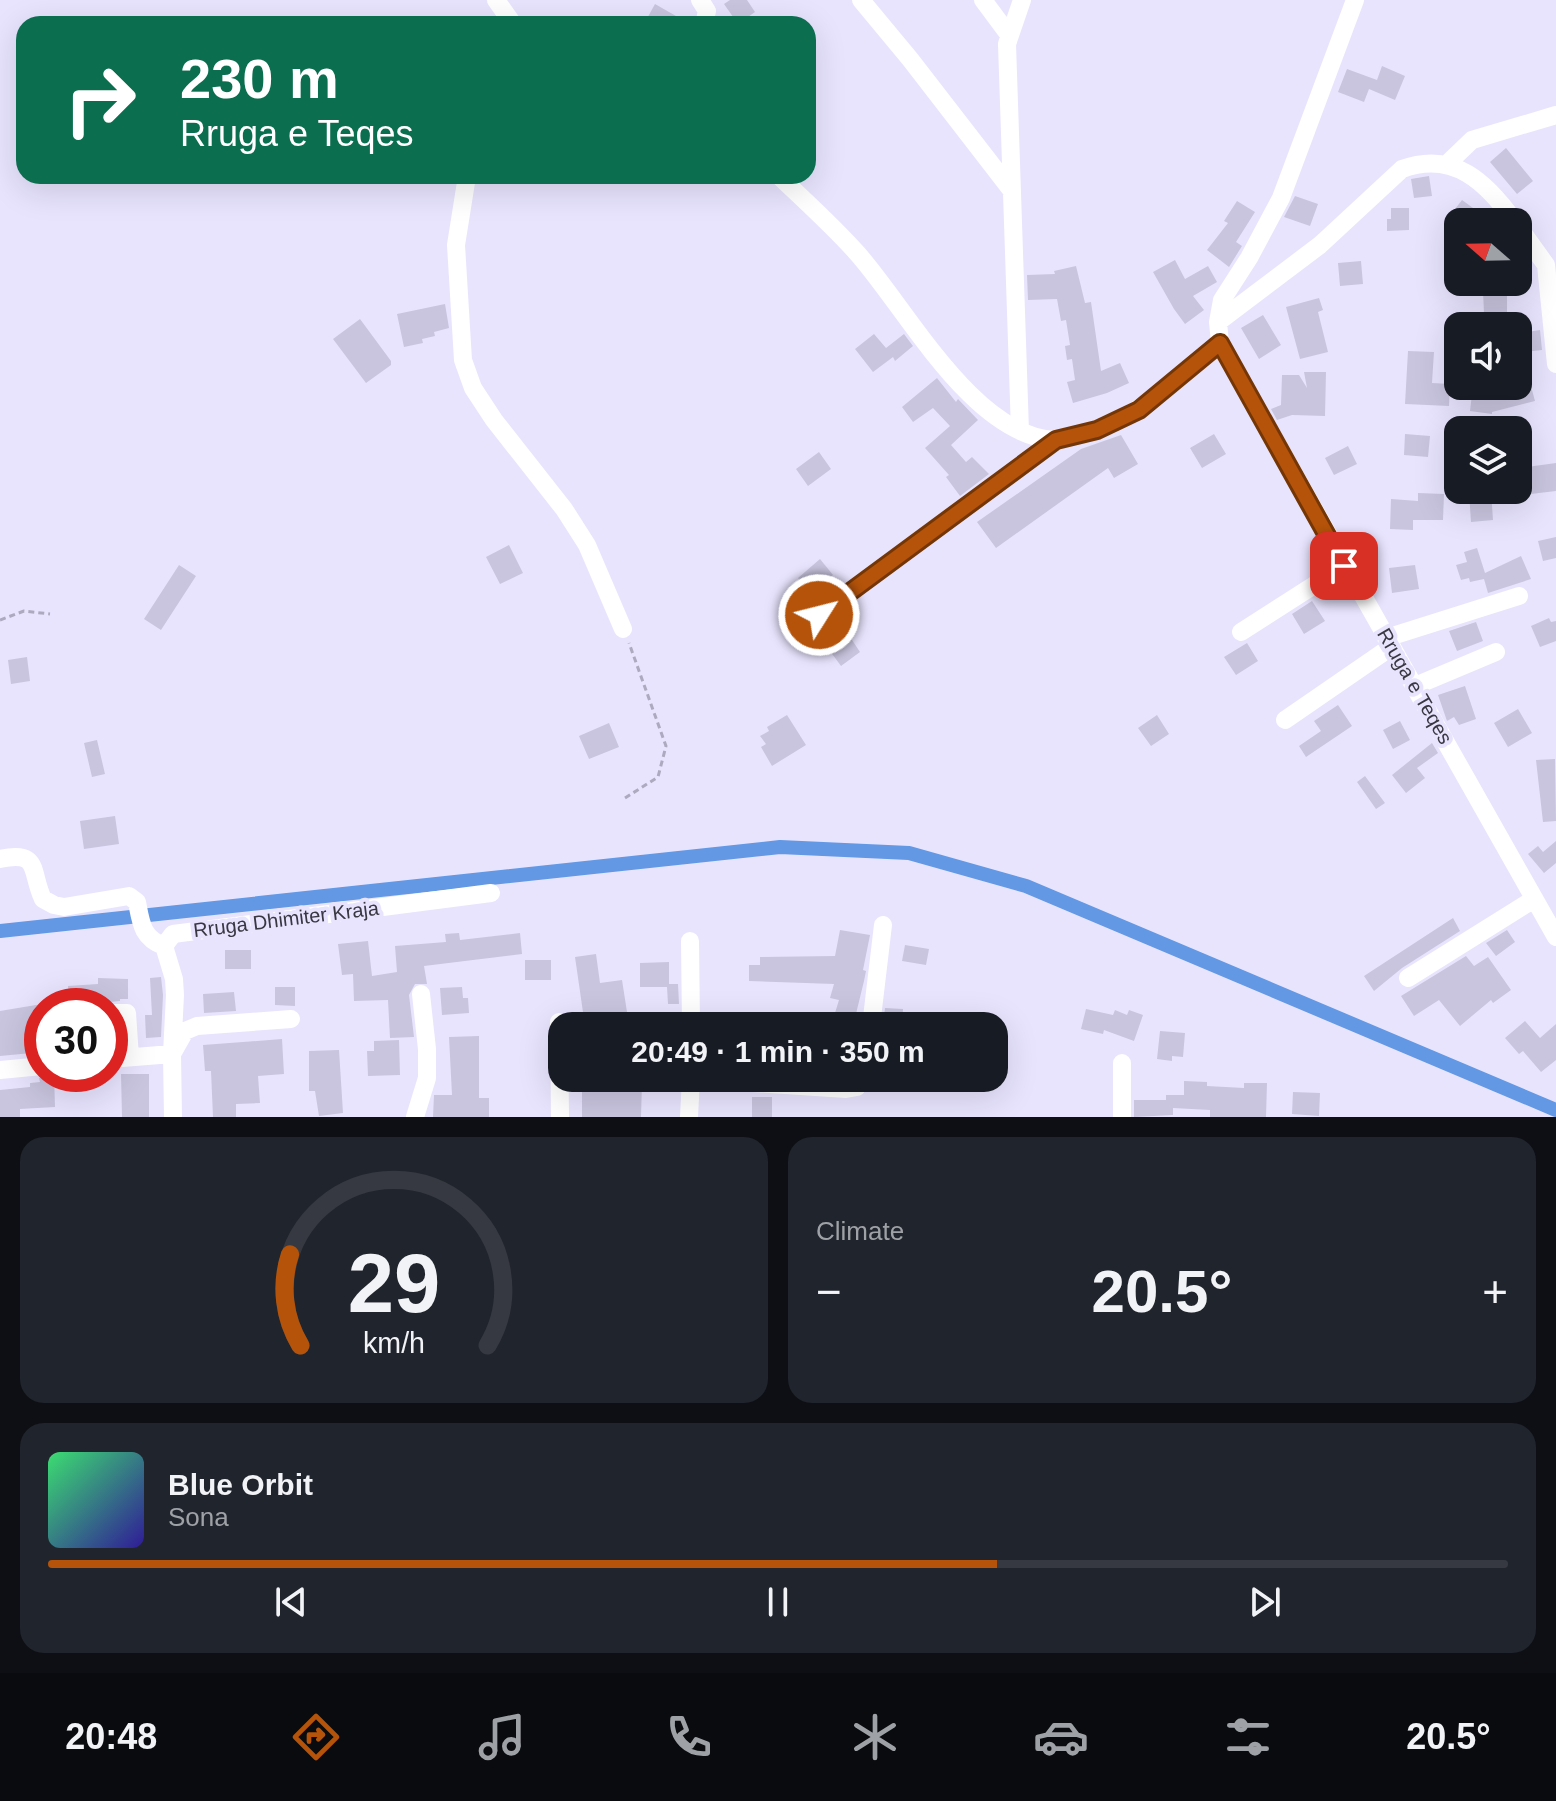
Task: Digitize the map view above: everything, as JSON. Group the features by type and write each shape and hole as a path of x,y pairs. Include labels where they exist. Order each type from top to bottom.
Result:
{"street":[{"path":"861,0 1012,191"},
{"path":"983,0 1009,35"},
{"path":"1020,431 1007,44 1022,0"},
{"name":"Rruga e Teqes","path":"1355,0 1281,198 1222,300 1218,322 1220,343 1556,937"},
{"path":"1447,164 1472,140 1556,115"},
{"path":"1218,322 1320,245 1402,169 1430,163 1447,164 1479,180 1503,208"},
{"path":"466,184 456,245 463,360 473,388 494,420 564,509 587,545 623,629"},
{"path":"787,184 857,252 966,389 988,412 1020,431 1056,440"},
{"path":"1532,242 1551,265 1556,364"},
{"path":"819,615 1056,440 1097,430 1139,410 1220,343"},
{"path":"1241,632 1344,566"},
{"path":"1285,720 1389,643 1519,596"},
{"path":"1415,686 1496,652"},
{"path":"0,859 17,855 26,858 33,864 43,899 54,905 64,907 121,895 137,902 142,930 150,939 164,946 175,987 173,1117"},
{"name":"Rruga Dhimiter Kraja","path":"164,946 173,934 192,930 491,893"},
{"path":"1408,978 1534,899"},
{"path":"873,1012 883,925"},
{"path":"690,941 691,1012"},
{"path":"415,1117 427,1078 421,994"},
{"path":"172,1054 185,1031 197,1026 291,1019"},
{"path":"128,1028 130,1057 172,1054"},
{"path":"1122,1063 1122,1117"},
{"path":"0,1070 24,1068"},
{"path":"560,1092 560,1117"},
{"path":"689,1117 690,1092"}],"path":[{"path":"0,620 24,611 50,614"},
{"path":"623,629 666,746 658,777 625,798"}],"building":[{"path":"730,0 747,0 755,12 749,16 732,16 724,4"},
{"path":"655,4 676,16 648,16"},
{"path":"1382,66 1405,76 1395,100 1369,89 1364,102 1338,92 1347,69 1377,80"},
{"path":"1506,148 1533,181 1517,194 1490,162"},
{"path":"1429,176 1432,196 1414,198 1411,179"},
{"path":"1295,196 1318,204 1310,226 1284,217"},
{"path":"1462,200 1473,208 1456,208"},
{"path":"1237,201 1255,212 1236,242 1242,246 1229,267 1207,250 1228,223 1224,221"},
{"path":"1391,208 1409,208 1409,230 1387,231"},
{"path":"1175,260 1185,279 1208,266 1217,282 1193,296 1204,310 1185,324 1153,272"},
{"path":"1361,261 1363,284 1340,286 1338,263"},
{"path":"1076,266 1085,303 1091,302 1101,371 1120,363 1129,383 1073,403 1067,382 1075,380 1072,359 1067,360 1065,346 1070,345 1066,320 1061,321 1057,299 1028,300 1027,275 1055,274 1054,271"},
{"path":"1483,296 1507,296 1507,312 1484,312"},
{"path":"1319,298 1323,310 1318,312 1328,352 1300,359 1286,307"},
{"path":"445,304 449,328 434,332 435,336 422,339 423,343 404,347 397,314"},
{"path":"1263,315 1281,345 1259,359 1241,328"},
{"path":"360,319 391,361 391,365 366,383 333,339"},
{"path":"1540,330 1542,350 1532,351 1532,331"},
{"path":"874,334 886,348 904,334 913,346 895,361 893,357 873,372 855,349"},
{"path":"1408,351 1434,352 1432,383 1444,384 1444,400 1449,400 1449,406 1405,404"},
{"path":"1304,372 1326,372 1325,416 1292,415 1277,420 1271,409 1281,405 1282,375 1299,375 1307,388"},
{"path":"937,378 956,402 958,399 978,420 951,445 966,462 972,457 989,474 960,496 946,477 949,475 925,448 950,426 933,408 913,422 902,407"},
{"path":"1532,390 1535,401 1492,414 1470,411 1471,400 1532,400"},
{"path":"1214,434 1226,454 1202,468 1190,448"},
{"path":"1405,434 1430,436 1428,457 1404,455"},
{"path":"1121,435 1138,464 1114,478 1108,468 996,548 977,522 1081,449"},
{"path":"1348,446 1357,464 1334,475 1325,458"},
{"path":"819,452 831,469 808,486 796,469"},
{"path":"1556,463 1556,491 1532,494 1532,466"},
{"path":"1418,493 1444,494 1443,520 1413,520 1413,530 1390,529 1391,499 1418,501"},
{"path":"1470,504 1492,504 1493,520 1471,522"},
{"path":"1556,537 1556,558 1543,561 1538,541"},
{"path":"509,545 523,573 500,584 486,557"},
{"path":"1477,548 1485,573 1521,556 1531,579 1488,593 1484,579 1461,580 1456,565 1467,562 1464,552"},
{"path":"820,559 833,575 827,580 832,585 816,599 798,578"},
{"path":"179,565 196,576 161,630 144,619"},
{"path":"1415,565 1419,589 1392,593 1389,568"},
{"path":"1312,601 1325,621 1304,634 1292,614"},
{"path":"1549,618 1551,622 1556,621 1556,641 1540,647 1531,626"},
{"path":"1476,622 1483,641 1457,651 1449,631"},
{"path":"850,637 860,652 841,666 830,651"},
{"path":"1247,643 1258,661 1236,675 1224,657"},
{"path":"27,657 30,681 11,684 8,660"},
{"path":"1465,686 1476,719 1459,725 1454,717 1447,721 1438,695"},
{"path":"1338,705 1352,726 1306,757 1299,746 1321,731 1314,721"},
{"path":"1518,709 1532,733 1508,747 1494,723"},
{"path":"787,715 806,745 772,766 761,747 766,744 760,736 769,731 767,727"},
{"path":"1157,715 1169,734 1151,746 1138,728"},
{"path":"1400,721 1410,740 1393,749 1383,730"},
{"path":"609,723 619,747 589,759 579,736"},
{"path":"97,740 105,774 92,777 84,743"},
{"path":"1432,743 1438,753 1417,768 1425,778 1406,793 1392,775"},
{"path":"1555,759 1556,821 1543,822 1536,760"},
{"path":"1365,776 1385,803 1376,809 1357,782"},
{"path":"115,816 119,844 84,849 80,821"},
{"path":"1556,841 1556,863 1544,873 1528,854 1538,846 1543,852"},
{"path":"1453,918 1460,931 1402,968 1374,991 1364,976"},
{"path":"840,930 870,935 856,1012 835,1012 839,1000 830,998 834,984 749,981 749,965 760,965 760,957 835,956"},
{"path":"1507,930 1515,942 1496,956 1486,943"},
{"path":"459,933 460,940 520,933 522,954 424,966 427,984 415,984 409,995 414,1037 390,1038 388,1000 354,1001 353,974 342,975 338,944 368,941 372,976 397,972 395,946 446,942 445,934"},
{"path":"905,945 929,949 926,965 902,961"},
{"path":"225,950 251,950 251,969 225,969"},
{"path":"596,954 600,983 622,980 627,1012 583,1012 575,957"},
{"path":"1466,956 1474,966 1488,957 1511,990 1493,1003 1491,1000 1460,1026 1439,1000 1414,1016 1401,996"},
{"path":"525,960 551,960 551,980 525,980"},
{"path":"669,962 669,984 678,984 679,1004 668,1004 667,987 640,987 640,963"},
{"path":"161,977 161,1037 146,1038 145,1015 152,1015 150,978"},
{"path":"98,978 128,979 128,988 68,988 98,984"},
{"path":"275,987 295,987 295,1006 275,1005"},
{"path":"462,987 463,998 468,998 469,1013 442,1015 440,988"},
{"path":"234,992 236,1011 204,1013 203,994"},
{"path":"24,1007 24,1054 0,1056 0,1011"},
{"path":"885,1008 903,1009 903,1012 885,1012"},
{"path":"1086,1009 1113,1015 1115,1010 1127,1015 1129,1010 1143,1015 1134,1041 1104,1030 1103,1034 1081,1029"},
{"path":"1525,1021 1540,1038 1556,1024 1556,1060 1541,1072 1523,1051 1519,1054 1505,1038"},
{"path":"1160,1031 1185,1033 1183,1057 1172,1056 1172,1061 1157,1059"},
{"path":"479,1036 479,1098 489,1098 489,1117 433,1117 434,1095 452,1095 449,1037"},
{"path":"282,1039 284,1074 258,1076 260,1103 236,1104 236,1117 213,1117 211,1071 205,1071 203,1045"},
{"path":"399,1040 400,1075 368,1076 367,1051 374,1051 374,1041"},
{"path":"339,1050 343,1113 319,1116 315,1091 309,1091 309,1051"},
{"path":"128,1074 149,1074 149,1117 122,1117 121,1092 128,1092"},
{"path":"1184,1081 1244,1088 1244,1083 1267,1083 1266,1117 1210,1117 1210,1110 1173,1108 1173,1115 1134,1117 1134,1100 1166,1100 1166,1095 1184,1095"},
{"path":"24,1088 24,1092 55,1092 55,1107 20,1109 20,1117 0,1117 0,1090"},
{"path":"582,1092 642,1092 641,1117 582,1117"},
{"path":"1293,1092 1320,1093 1319,1116 1292,1114"},
{"path":"752,1097 772,1097 772,1117 752,1117"}],"waterway":[{"path":"0,931 780,847 909,853 1026,886 1556,1110"}],"route":[{"path":"819,615 1056,440 1097,430 1139,410 1220,343 1344,566"}]}
